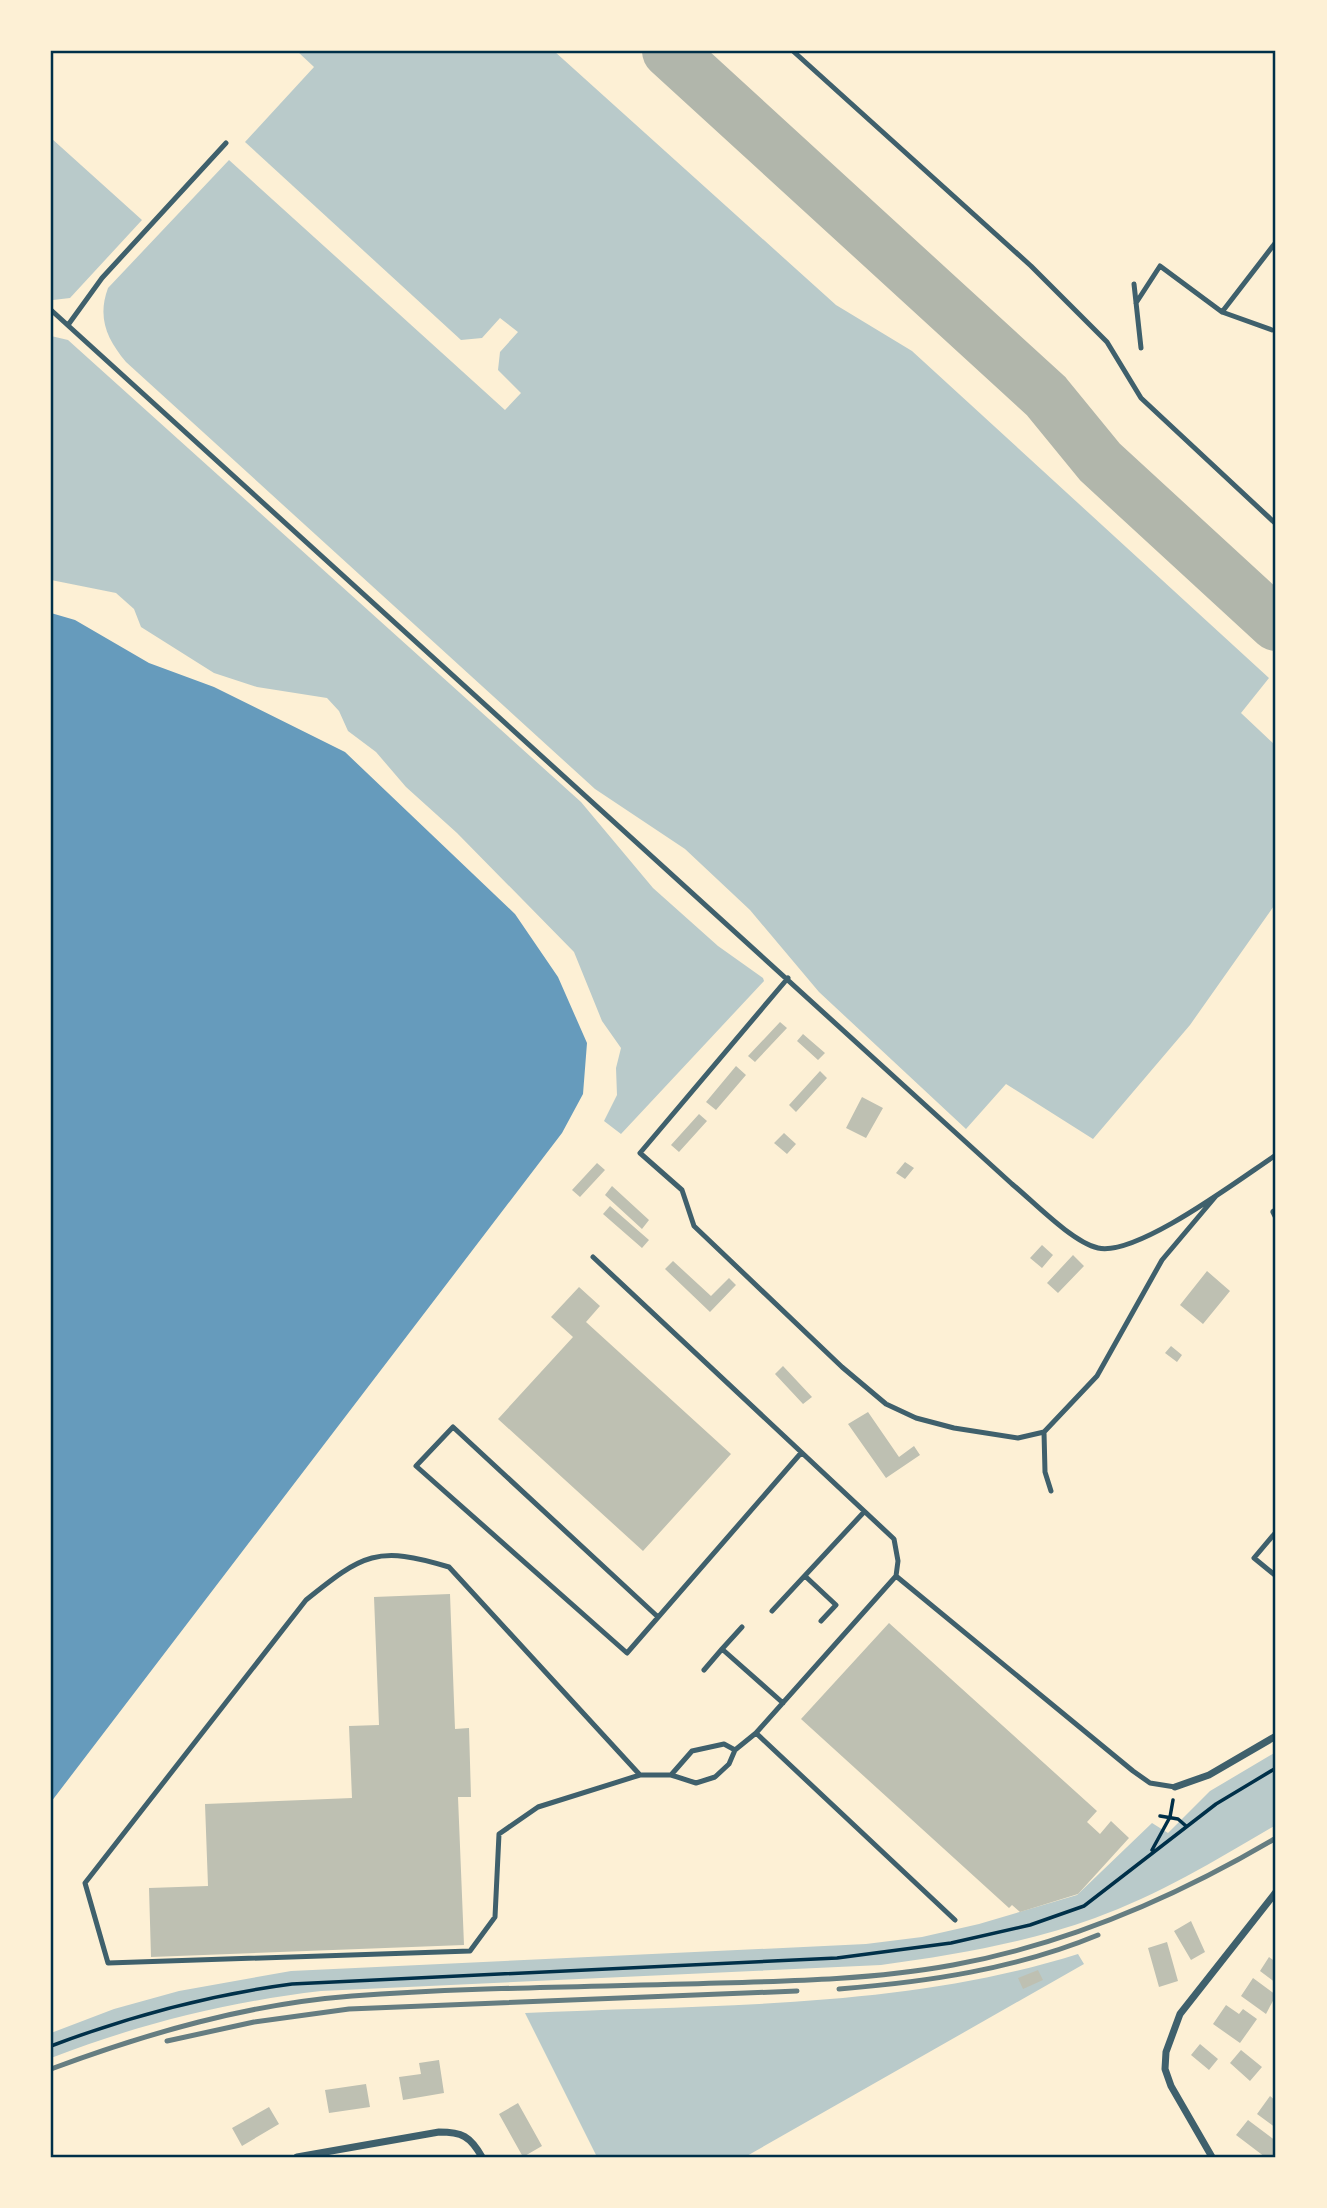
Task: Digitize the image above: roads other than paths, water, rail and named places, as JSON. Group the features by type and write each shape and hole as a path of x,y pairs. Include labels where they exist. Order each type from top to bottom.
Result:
{"street":[{"path":"1175,1787 1209,1775 1276,1737"},
{"path":"1212,2157 1171,2086 1165,2068 1166,2052 1180,2014 1276,1892"},
{"path":"297,2157 439,2132 461,2132 471,2140 482,2157"}],"lane":[{"path":"793,51 1031,266 1107,342 1141,398 1276,524"},
{"path":"68,325 102,278 226,144"},
{"path":"1222,312 1276,242"},
{"path":"1136,303 1160,266 1222,312 1272,330"},
{"path":"1134,284 1141,348"},
{"path":"51,310 1012,1184 1082,1241 1097,1248 1121,1247 1181,1219 1276,1155"},
{"path":"788,978 640,1153 682,1190 694,1226 886,1404 916,1418 954,1428 1018,1438 1044,1432 1097,1376 1161,1260 1221,1191"},
{"path":"593,1257 894,1539 898,1561 896,1576 756,1733 734,1750 729,1764 715,1777 696,1783 671,1775 640,1775 538,1807 499,1834 495,1917 470,1951 108,1963 85,1883 306,1600 348,1566 376,1554 415,1557 449,1567 640,1775"},
{"path":"658,1617 453,1427 416,1466 627,1653 801,1453"},
{"path":"1044,1432 1045,1472 1051,1490"},
{"path":"772,1611 864,1512"},
{"path":"1276,1532 1254,1558 1276,1576"},
{"path":"805,1576 836,1605 821,1621"},
{"path":"896,1576 1133,1771 1150,1783 1175,1787"},
{"path":"704,1670 742,1627"},
{"path":"722,1649 783,1703"},
{"path":"756,1733 955,1920"},
{"path":"671,1775 692,1751 724,1744 734,1750"}],"water":[{"path":"51,613 75,620 149,663 214,687 345,752 515,914 558,977 587,1043 583,1094 562,1133 51,1802"}],"railway":[{"path":"51,2069 161,2032 237,2013 313,2000 444,1991 807,1980 953,1965 1038,1945 1120,1916 1200,1880 1276,1838"},
{"path":"839,1989 971,1972 1035,1957 1098,1935"},
{"path":"167,2041 254,2022 349,2009 797,1991"}]}
